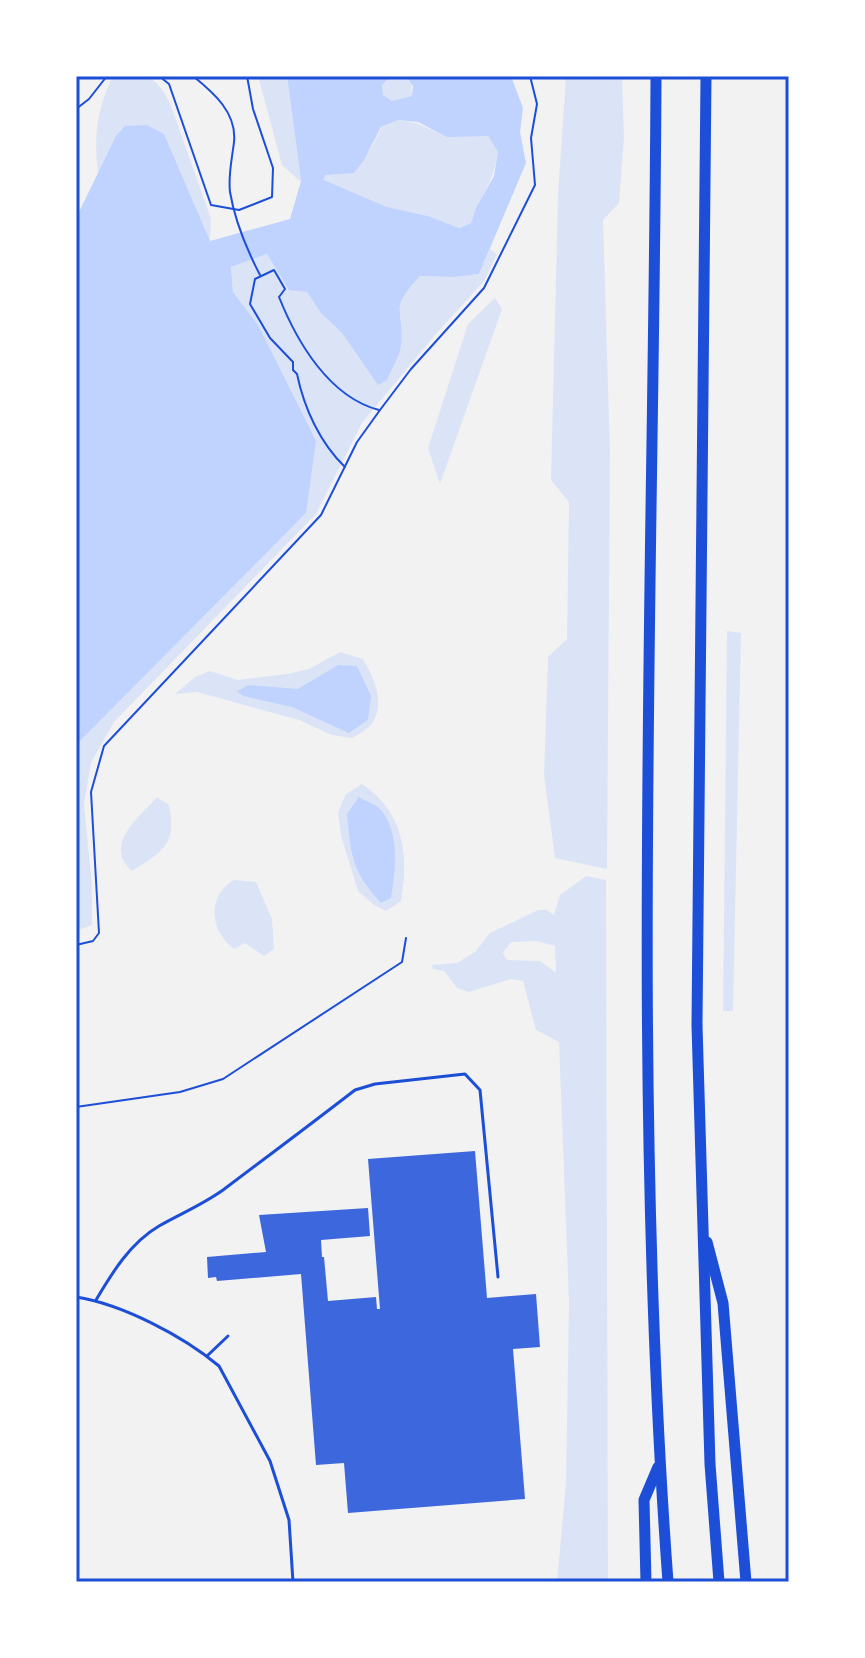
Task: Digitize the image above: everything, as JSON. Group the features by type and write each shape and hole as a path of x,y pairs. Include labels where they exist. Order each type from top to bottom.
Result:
{"highway":[{"path":"656,76 647,1026 659,1462 668,1582"},
{"path":"706,76 697,1025 710,1464 719,1582"},
{"path":"701,1218 723,1303 746,1582"},
{"path":"646,1582 644,1500 659,1462"}],"lane":[{"path":"96,1300 114,1270 133,1247 156,1228 220,1192 355,1090 375,1084 465,1074 480,1090 498,1277"},
{"path":"76,1297 96,1300 132,1313 219,1366 270,1461 289,1520 293,1582"},
{"path":"207,1356 228,1336"}],"path":[{"path":"76,109 89,99 107,76"},
{"path":"159,76 169,84 211,205 239,210 272,197 273,168 253,109 247,76"},
{"path":"193,76 210,89 231,118 235,139 230,189 240,233 260,276"},
{"path":"76,945 93,941 99,933 91,792 104,746 321,515 357,442 411,369 484,288 535,185 531,138 537,104 530,76"},
{"path":"345,467 330,452 308,411 293,362 270,338 250,304 255,279 274,270 285,289 279,297 288,319 323,373 345,394 380,410"},
{"path":"76,1107 180,1092 223,1079 402,962 406,938"}],"shaded area":[{"path":"258,76 287,76 301,182 282,165"},
{"path":"391,76 406,76 411,80 412,96 392,101 383,95 382,85"},
{"path":"566,76 622,76 624,138 619,203 603,220 610,451 607,869 555,858 544,775 548,657 567,639 569,502 551,480 558,195"},
{"path":"112,78 151,79 170,103 211,219 210,242 163,134 147,125 98,173 96,135 99,113"},
{"path":"398,120 448,134 488,136 498,152 496,163 471,223 458,228 428,216 387,207 324,180 325,175 370,150 382,127"},
{"path":"490,249 497,254 484,281 362,423 316,514 114,722 91,763 84,804 92,885 92,925 76,931 76,750 79,742 306,513 284,381 258,325 233,292 231,267 267,254 289,289 307,292 337,327 357,337 401,347 399,308 420,276 479,274"},
{"path":"495,298 502,309 440,484 428,448 468,324"},
{"path":"727,631 741,633 733,1011 723,1011"},
{"path":"340,652 363,659 378,698 373,722 352,738 332,735 299,720 197,692 175,694 195,677 210,671 238,680 287,674 309,669"},
{"path":"362,784 376,795 395,821 403,851 401,901 386,911 358,891 341,836 338,812 346,794"},
{"path":"157,797 169,805 169,838 159,852 132,871 124,861 122,841"},
{"path":"586,876 606,880 608,1582 557,1582 566,1482 569,1303 559,1042 536,1030 523,981 511,979 469,992 457,988 444,971 433,969 432,965 457,963 475,952 490,933 538,910 547,910 554,915 560,895","holes":["536,941 555,946 556,973 540,961 507,960 503,953 511,942"]},
{"path":"234,880 256,882 272,919 274,949 264,956 245,943 234,949 226,942 216,924 215,904 225,887"}],"water":[{"path":"287,76 391,76 382,85 383,95 392,101 412,96 413,86 406,76 511,76 523,108 520,132 526,163 479,274 420,276 404,296 400,309 400,349 387,380 378,385 342,333 321,313 307,292 289,290 267,254 231,267 233,292 258,325 316,441 306,513 79,742 76,750 76,212 79,212 116,136 125,126 147,125 164,134 210,241 290,219 301,181","holes":["398,120 418,122 447,137 488,136 498,152 494,176 471,223 459,228 428,216 387,207 324,180 325,175 354,173 381,127"]},
{"path":"338,665 357,666 371,696 368,720 349,733 292,707 243,696 237,691 249,685 298,689"},
{"path":"359,797 381,810 394,841 391,898 381,903 364,882 352,852 347,814"}],"building":[{"path":"475,1151 487,1298 536,1294 540,1347 513,1349 525,1499 348,1513 344,1463 316,1465 301,1274 217,1281 216,1277 208,1278 207,1257 266,1252 259,1215 368,1208 370,1236 321,1240 322,1257 328,1301 376,1297 377,1309 380,1309 368,1159"}]}
